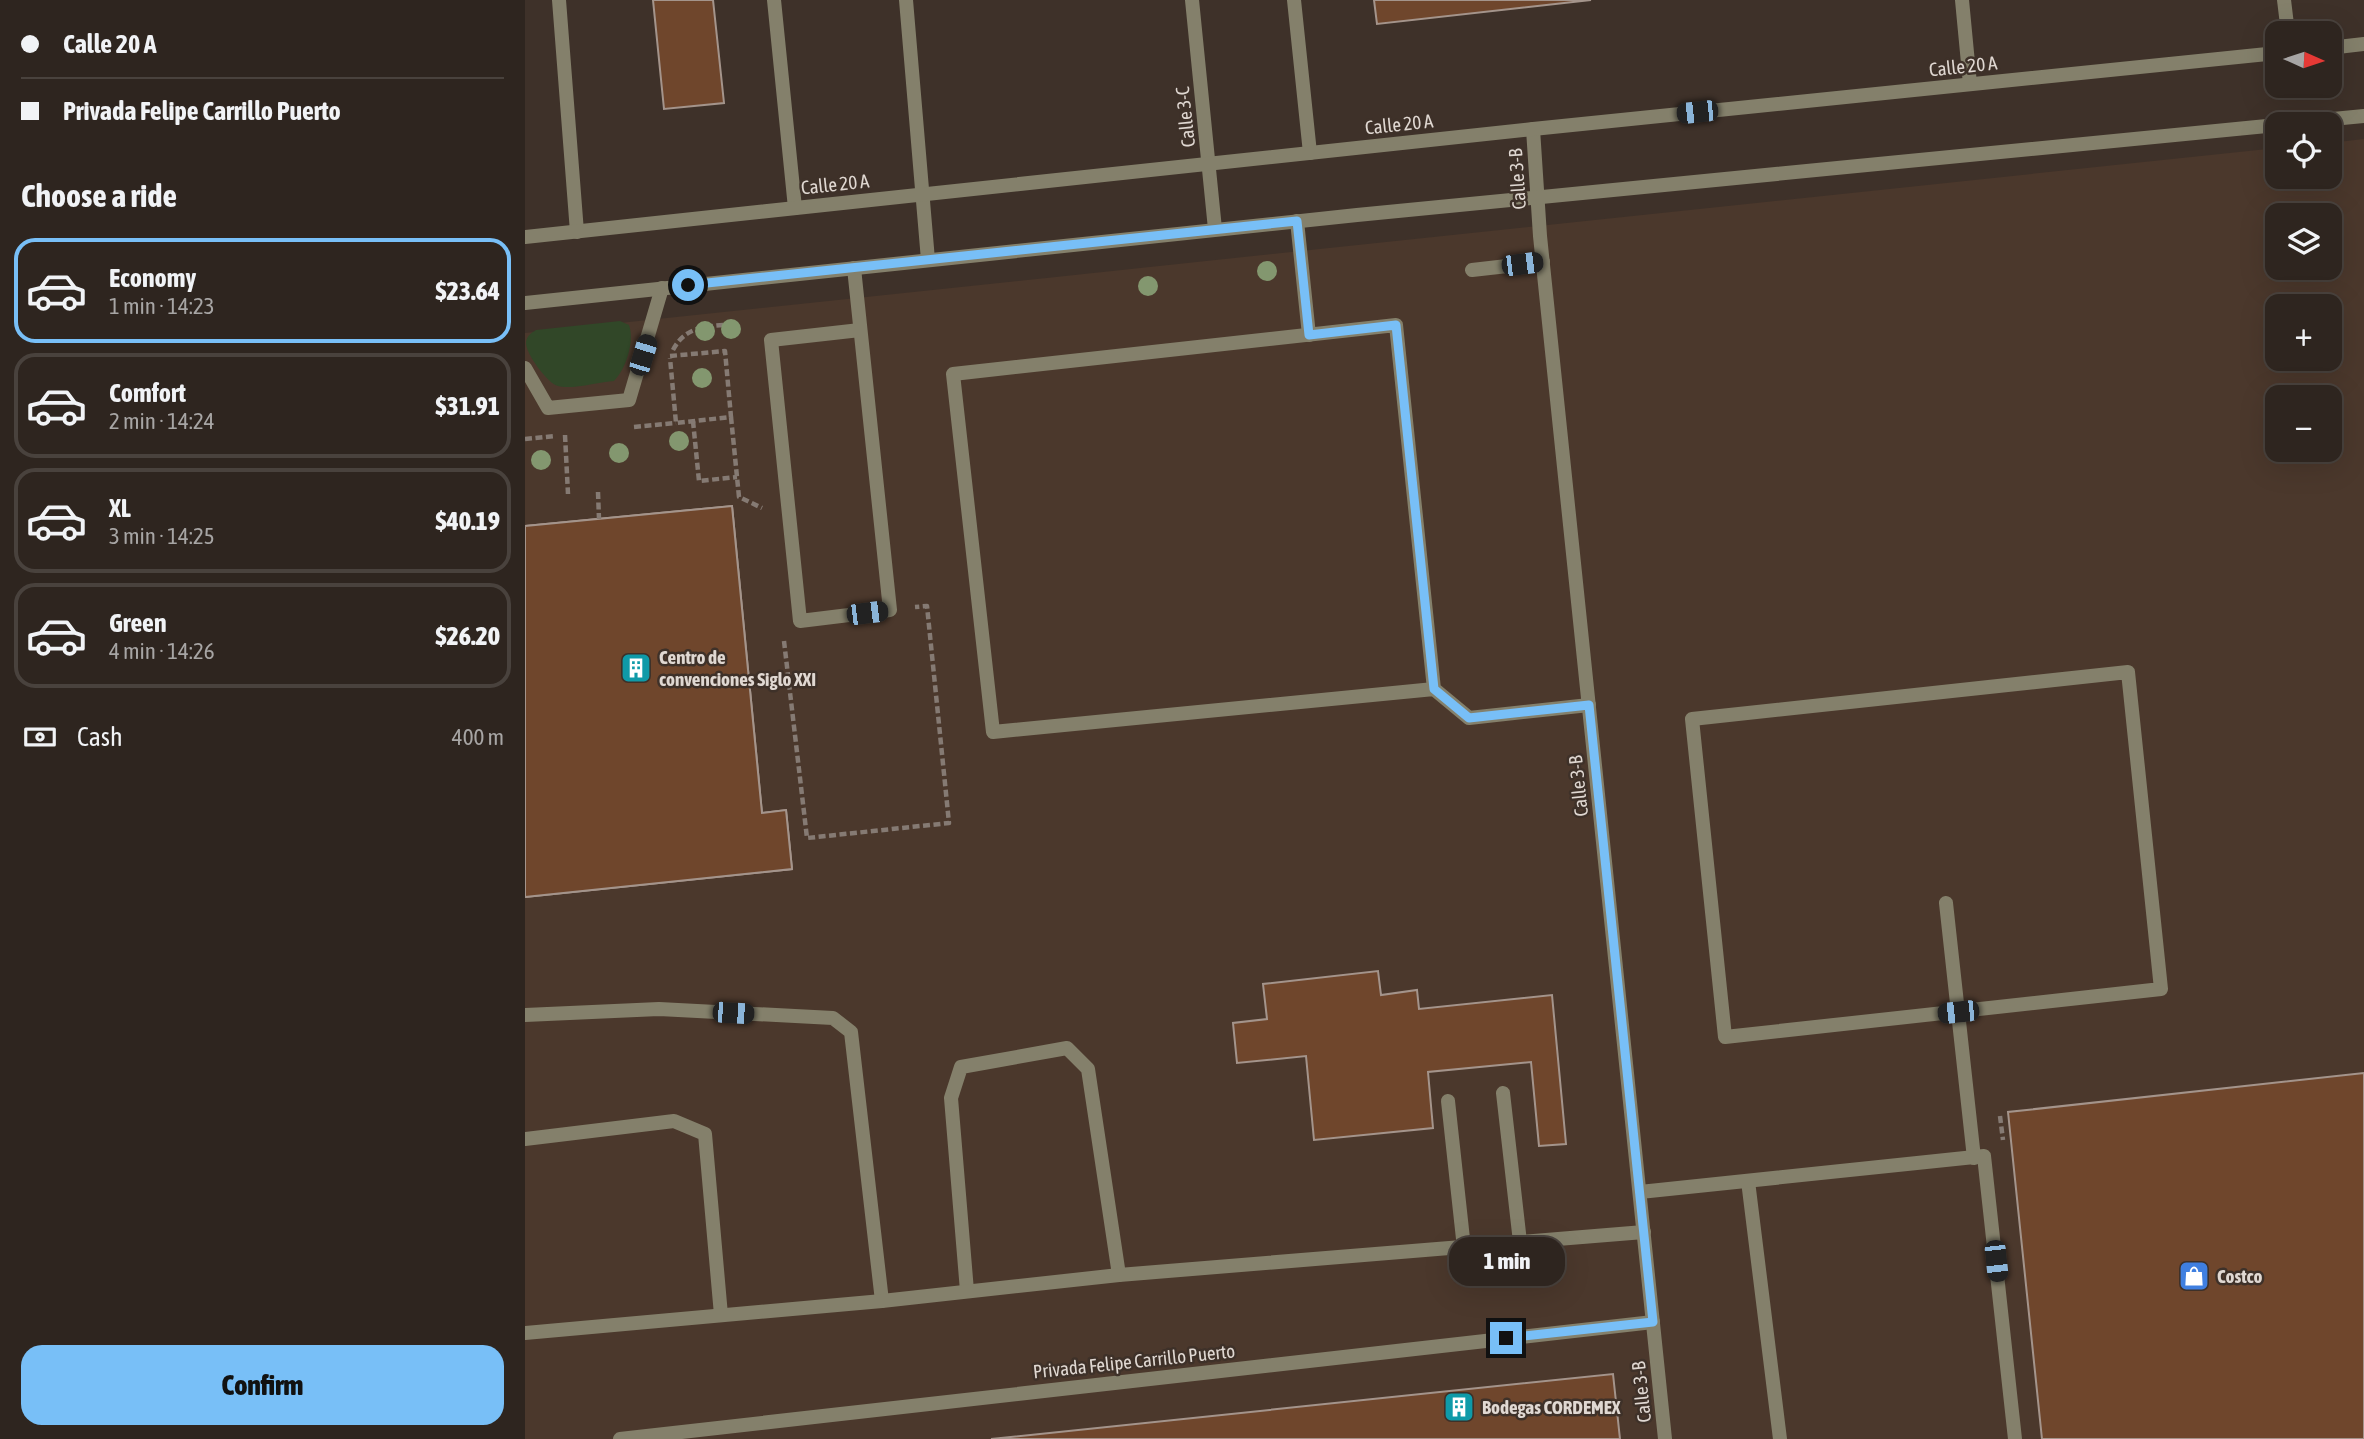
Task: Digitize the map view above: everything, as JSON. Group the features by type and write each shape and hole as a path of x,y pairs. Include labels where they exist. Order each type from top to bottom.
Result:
{"street":[{"path":"559,0 577,232"},
{"path":"774,0 795,208"},
{"path":"906,0 928,260"},
{"name":"Calle 3-C","path":"1192,0 1215,229"},
{"path":"1294,0 1310,153"},
{"path":"1962,0 1970,84"},
{"path":"2284,0 2287,21"},
{"path":"2342,47 2364,44"},
{"name":"Calle 20 A","path":"525,237 2265,54"},
{"path":"2342,118 2364,116"},
{"path":"525,303 1215,229 2265,125"},
{"name":"Calle 3-B","path":"1533,129 1543,262 1665,1439"},
{"path":"1297,221 1309,335"},
{"path":"1472,270 1543,262"},
{"path":"854,268 890,610 800,621 771,340 860,330"},
{"path":"525,368 548,408 629,400 663,288"},
{"path":"1434,689 993,732 953,374 1396,325 1434,689 1469,718 1589,705"},
{"path":"2128,672 2161,989 1958,1012 1725,1037 1692,719 2128,672"},
{"path":"1947,904 1974,1158"},
{"path":"525,1015 659,1009 833,1018 851,1032 882,1301"},
{"path":"967,1291 951,1098 961,1067 1067,1048 1088,1069 1119,1275"},
{"path":"1503,1093 1520,1242"},
{"path":"1448,1101 1464,1248"},
{"path":"525,1139 674,1121 705,1135 721,1315"},
{"path":"1640,1192 1984,1156 2015,1439"},
{"path":"1748,1181 1780,1439"},
{"path":"525,1333 882,1301 1119,1275 1644,1232"},
{"name":"Privada Felipe Carrillo Puerto","path":"620,1439 1653,1322"}],"path":[{"path":"731,417 676,423 670,356 681,337 689,330 732,324"},
{"path":"670,356 725,351 739,497 769,512"},
{"path":"693,421 699,481 737,477"},
{"path":"565,435 568,494"},
{"path":"598,492 599,519"},
{"path":"783,636 807,838 949,823 927,606"}],"shaded area":[{"path":"2364,139 2364,1439 525,1439 525,333 2265,149 2265,189 2342,189 2342,142"}],"green space":[{"path":"620,321 629,325 631,339 626,362 614,381 558,386 543,374 527,347 527,338 536,330"}],"building":[{"path":"653,0 713,0 724,103 664,109"},
{"path":"1374,0 1591,0 1377,24"},
{"name":"Centro de convenciones Siglo XXI","path":"732,506 762,813 786,810 792,869 525,897 525,526"},
{"name":"Centro de convenciones Siglo XXI","path":"732,506 762,813 786,810 792,869 525,897 525,526"},
{"path":"1378,971 1381,995 1417,990 1419,1009 1552,995 1566,1144 1539,1146 1531,1062 1428,1072 1433,1128 1314,1140 1306,1056 1237,1063 1233,1023 1267,1019 1263,984"},
{"name":"Costco","path":"2364,1073 2364,1439 2042,1439 2008,1112"},
{"name":"Bodegas CORDEMEX","path":"1613,1374 1620,1439 991,1439"}],"place":[{"name":"Centro de convenciones Siglo XXI","path":"636,668"},
{"name":"Costco","path":"2194,1276"},
{"name":"Bodegas CORDEMEX","path":"1459,1407"}],"route":[{"path":"688,285 1297,221 1309,335 1396,325 1434,689 1469,718 1589,705 1653,1322 1506,1338"}]}
